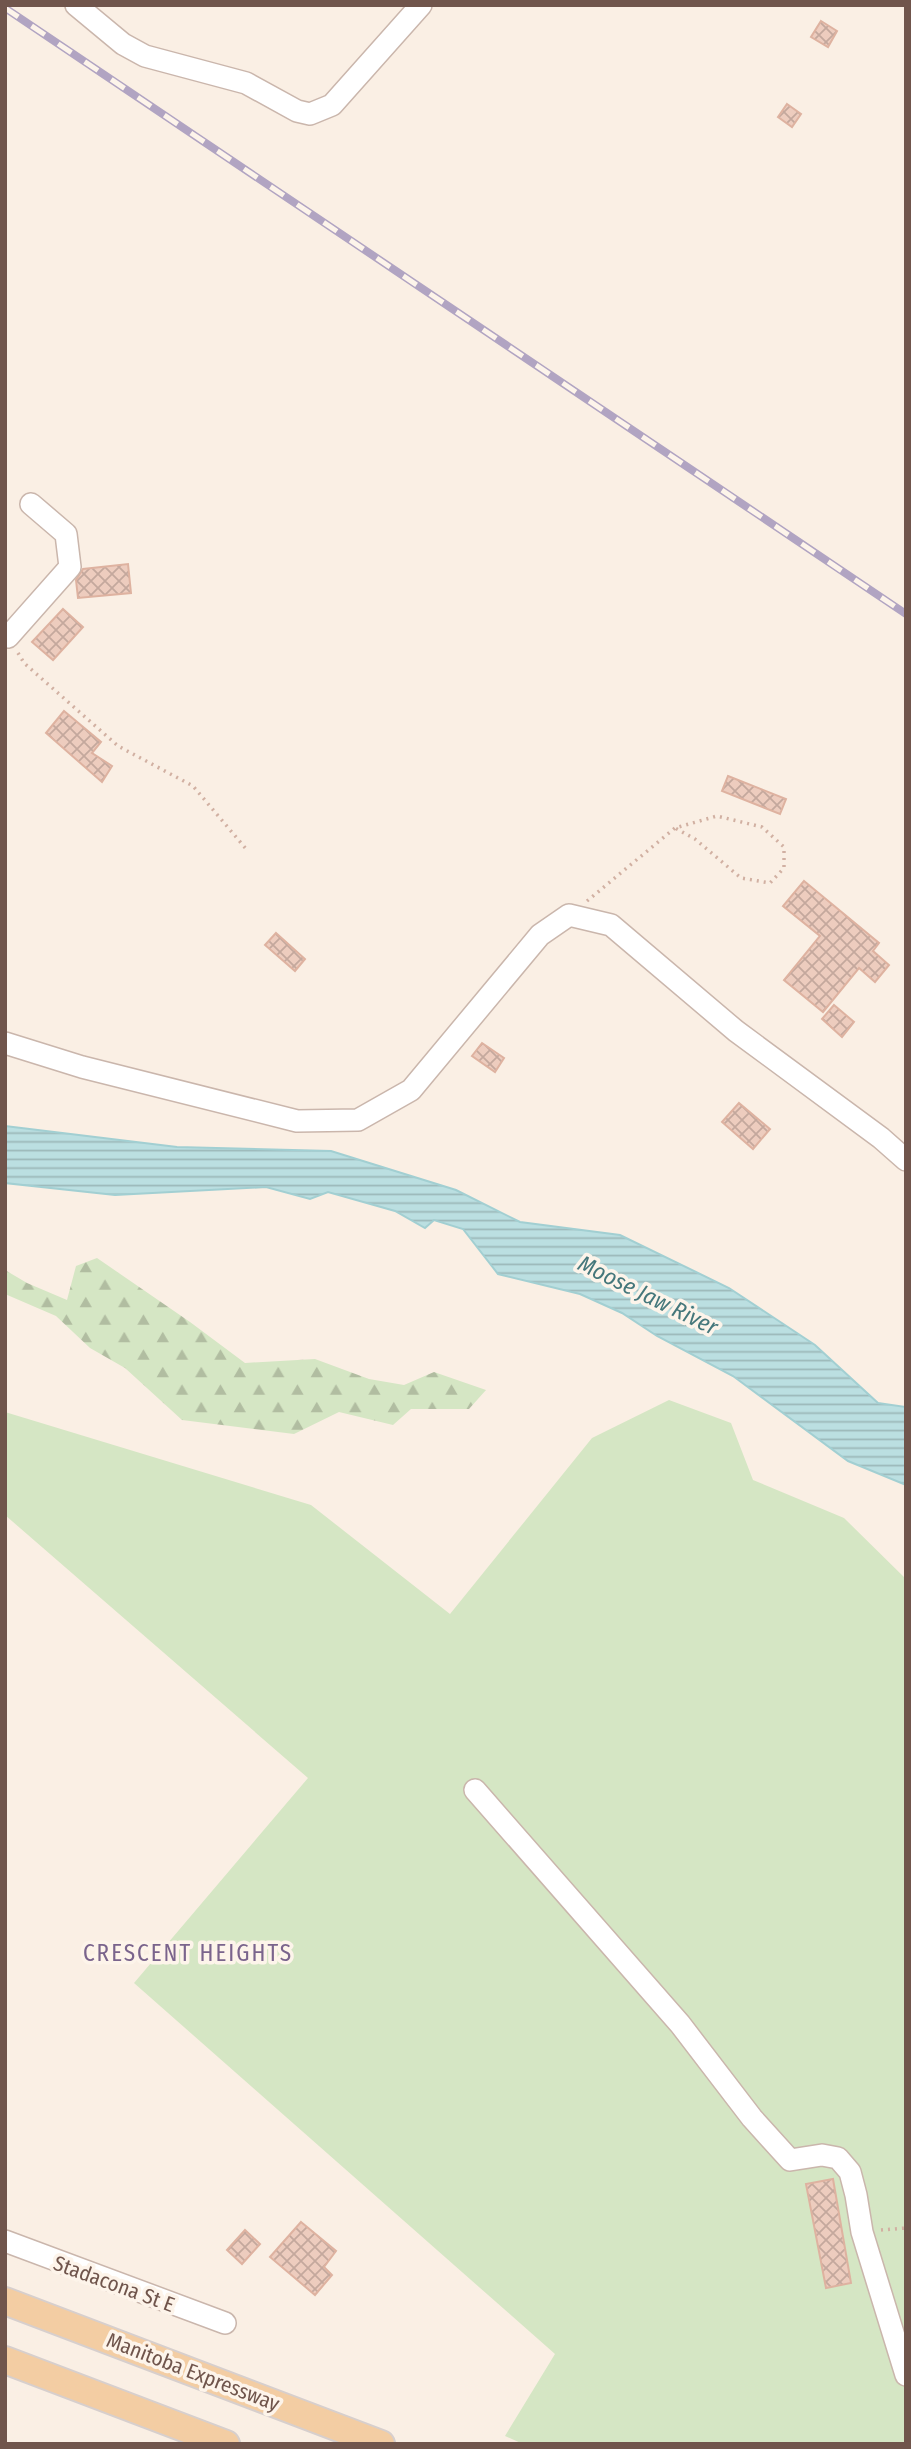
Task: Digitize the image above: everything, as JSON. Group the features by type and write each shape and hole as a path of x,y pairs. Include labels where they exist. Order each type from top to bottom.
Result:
{"main road":[{"name":"Manitoba Expressway","path":"5,2301 381,2444"},
{"path":"5,2360 226,2444"}],"street":[{"path":"76,5 123,44 145,56 246,83 297,111 310,114 332,105 421,5"},
{"path":"7,636 70,567 66,534 31,504"},
{"path":"5,1043 82,1067 297,1121 358,1120 411,1090 540,935 569,915 611,925 736,1031 881,1138 906,1160"},
{"path":"475,1790 680,2024 752,2118 790,2160 822,2155 838,2158 850,2172 862,2232 906,2375"},
{"name":"Stadacona St E","path":"5,2241 225,2323"}],"path":[{"path":"7,636 24,663 118,746 193,786 247,850"},
{"path":"569,915 675,828 717,816 762,827 783,847 784,868 770,883 741,878 695,839 675,828"},
{"path":"862,2232 906,2228"}],"green space":[{"path":"97,1258 245,1363 315,1359 369,1379 404,1385 434,1372 486,1390 469,1409 411,1409 393,1425 339,1412 294,1434 182,1420 125,1368 90,1348 56,1316 5,1294 5,1270 27,1283 67,1300 76,1266"},
{"path":"669,1400 731,1423 753,1480 844,1518 906,1579 906,2444 523,2444 505,2436 555,2354 134,1983 308,1778 5,1515 5,1412 311,1505 450,1614 592,1438"}],"water":[{"name":"Moose Jaw River","path":"5,1126 177,1147 331,1151 456,1190 520,1222 620,1235 729,1288 815,1345 878,1403 906,1407 906,1485 848,1461 733,1376 657,1336 622,1313 580,1294 498,1274 463,1229 434,1220 425,1228 395,1211 328,1192 310,1199 266,1187 115,1195 5,1183"}],"building":[{"path":"821,21 837,31 828,47 811,37"},
{"path":"787,104 801,114 792,127 778,117"},
{"path":"128,564 131,593 78,598 76,580 83,569"},
{"path":"63,609 83,627 53,660 32,642"},
{"path":"64,711 101,742 92,753 112,766 102,782 46,733"},
{"path":"728,776 786,799 780,814 722,791"},
{"path":"804,881 879,943 873,951 889,965 875,982 859,968 823,1012 784,980 820,936 783,906"},
{"path":"276,933 305,959 295,971 265,945"},
{"path":"834,1005 854,1022 842,1037 822,1019"},
{"path":"482,1043 504,1058 495,1072 472,1056"},
{"path":"739,1103 770,1129 753,1149 722,1122"},
{"path":"833,2179 851,2283 826,2288 806,2184"},
{"path":"301,2222 336,2251 324,2267 332,2275 315,2295 270,2257"},
{"path":"245,2230 260,2244 242,2264 227,2250"}],"railway":[{"path":"5,8 906,614"}],"district":[{"name":"CRESCENT HEIGHTS","path":"188,1953"}]}
